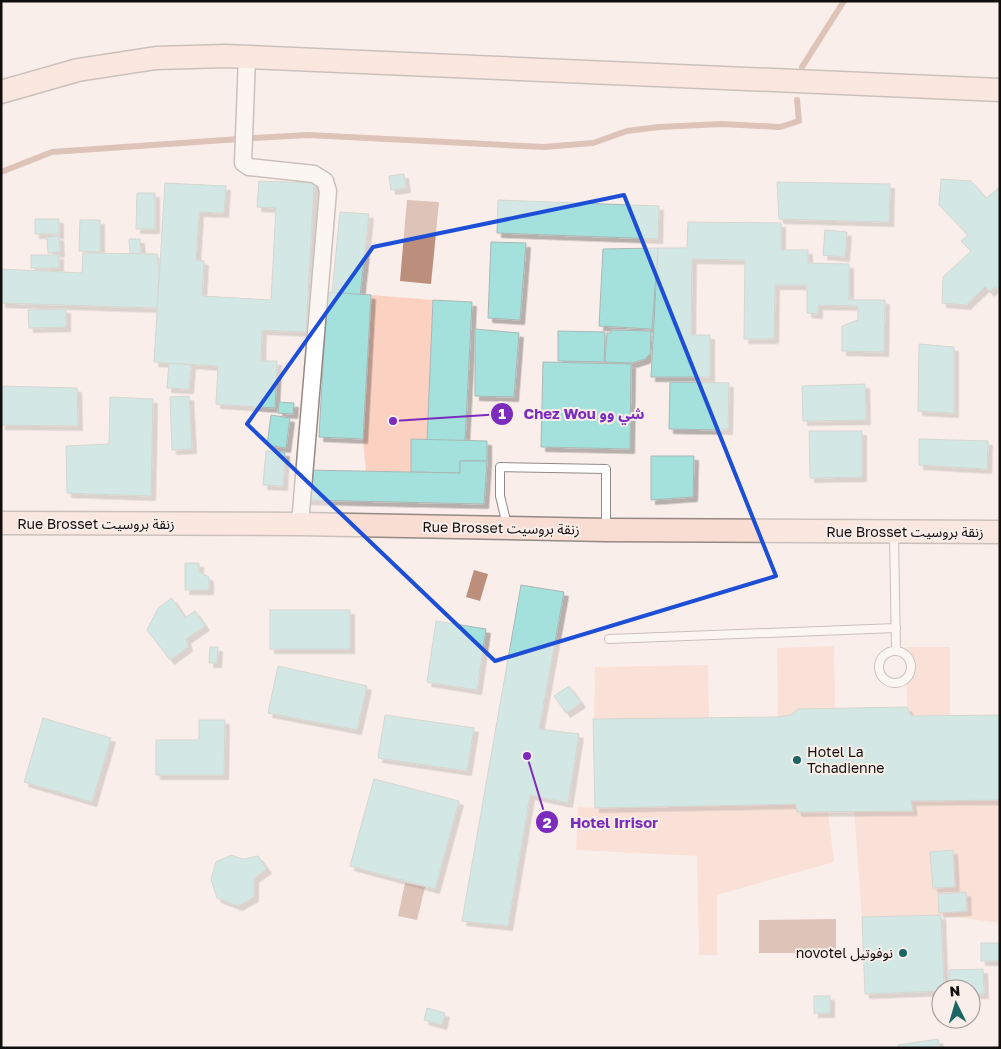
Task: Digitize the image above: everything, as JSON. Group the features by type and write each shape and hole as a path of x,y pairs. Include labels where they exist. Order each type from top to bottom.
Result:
{"main road":[{"path":"1,92 78,70 156,58 226,56 1000,90"},
{"name":"Rue Brosset زنقة بروسيت","path":"1,523 300,524 606,530 1000,532"}],"street":[{"path":"247,57 242,160 246,166 314,174 324,180 328,191 300,524"}],"lane":[{"path":"507,527 500,496 500,467 606,469 606,530"},
{"path":"894,532 896,651"},
{"path":"609,639 896,628"},
{"path":"896,651 905,656 910,664 910,670 905,678 896,683 882,677 879,667 882,657 896,651"}],"highlighted area":[{"path":"624,195 776,576 495,661 247,424 373,247"}],"shaded area":[{"path":"407,200 439,202 431,284 400,281"},
{"path":"371,295 433,300 427,440 411,439 411,472 366,471 363,439"},
{"path":"474,570 488,574 480,601 466,597"},
{"path":"834,646 835,708 798,709 791,715 778,717 777,648"},
{"path":"905,647 950,647 950,715 911,716 907,707"},
{"path":"708,665 709,718 594,719 595,667"},
{"path":"1000,800 1000,923 941,915 862,917 854,811 911,801"},
{"path":"796,804 797,812 828,812 834,862 717,895 717,955 699,955 697,856 576,850 578,807"},
{"path":"405,883 425,887 417,920 398,916"},
{"path":"836,919 836,953 759,953 759,920"}],"building":[{"path":"404,174 406,188 391,190 389,176"},
{"path":"941,179 971,181 986,198 1000,187 1000,293 995,287 990,292 985,287 966,305 942,303 943,277 971,251 961,241 968,235 939,205"},
{"path":"259,181 314,183 306,332 262,330 261,361 277,361 275,408 216,404 218,366 154,362 165,183 226,186 224,213 199,212 196,260 204,261 202,296 271,300 276,208 257,207"},
{"path":"777,182 890,184 889,222 779,219"},
{"path":"137,193 155,193 155,229 136,229"},
{"path":"498,200 659,206 658,239 497,233"},
{"path":"340,212 369,214 360,296 332,293"},
{"path":"35,219 59,219 59,234 35,234"},
{"path":"80,220 100,220 100,252 79,251"},
{"path":"688,222 781,223 781,250 808,250 808,263 849,264 849,300 885,300 884,352 842,351 842,326 858,320 858,306 818,305 818,314 807,313 807,285 775,285 774,339 744,339 745,260 692,259 691,335 710,335 710,377 651,377 658,248 687,248"},
{"path":"825,230 847,232 845,257 823,255"},
{"path":"59,236 60,252 48,253 47,237"},
{"path":"129,239 140,239 141,253 130,254"},
{"path":"491,242 526,243 520,320 488,318"},
{"path":"658,248 652,329 599,326 603,249"},
{"path":"83,253 157,254 159,273 157,308 1,303 1,269 82,273"},
{"path":"31,255 59,255 59,268 31,268"},
{"path":"327,292 371,295 363,439 319,437"},
{"path":"433,300 472,302 465,441 427,440"},
{"path":"66,309 66,327 29,328 28,310"},
{"path":"475,329 519,333 514,397 475,396"},
{"path":"611,330 651,331 650,354 645,359 632,363 605,362 607,333 611,333"},
{"path":"558,331 605,332 604,362 558,361"},
{"path":"919,344 954,347 954,413 918,411"},
{"path":"543,362 631,364 630,449 541,447"},
{"path":"169,363 191,365 189,389 167,388"},
{"path":"670,382 729,383 728,430 669,429"},
{"path":"865,384 866,420 803,421 802,386"},
{"path":"1,386 77,388 78,426 1,425"},
{"path":"189,396 192,449 172,450 170,397"},
{"path":"110,397 153,399 151,496 67,493 66,446 109,444"},
{"path":"279,402 294,403 293,414 278,413"},
{"path":"271,415 290,418 286,448 267,445"},
{"path":"809,431 862,431 862,477 810,478"},
{"path":"411,439 487,441 487,461 460,461 460,473 411,472"},
{"path":"919,439 988,441 987,469 919,465"},
{"path":"266,451 285,452 283,486 263,485"},
{"path":"651,456 694,456 693,497 651,500"},
{"path":"460,461 487,461 484,504 305,500 307,470 460,473"},
{"path":"185,563 199,563 199,572 209,577 209,590 185,590"},
{"path":"521,585 564,592 539,729 579,734 568,803 530,795 508,926 462,921"},
{"path":"172,598 185,618 195,611 205,626 186,639 188,647 170,660 147,630 158,608"},
{"path":"270,610 350,610 350,649 270,649"},
{"path":"436,621 486,629 477,690 427,682"},
{"path":"210,647 218,647 217,663 209,663"},
{"path":"278,666 367,686 357,730 268,713"},
{"path":"569,686 581,703 566,713 554,696"},
{"name":"Hotel La Tchadienne","path":"907,707 911,716 1000,715 1000,800 911,801 913,811 797,812 796,804 595,808 593,719 778,717 791,715 798,709"},
{"path":"385,715 474,728 467,771 378,758"},
{"path":"43,718 111,738 92,802 24,782"},
{"path":"199,720 225,720 224,775 156,775 156,740 199,740"},
{"path":"374,779 459,801 435,889 350,866"},
{"path":"953,850 955,887 933,888 930,852"},
{"path":"231,855 243,859 258,856 267,869 254,878 254,897 238,906 217,898 211,879 216,862"},
{"path":"966,892 967,911 939,913 938,894"},
{"name":"novotel نوفوتيل","path":"941,915 944,979 931,979 931,991 865,994 862,917"},
{"path":"981,943 1000,943 1000,961 981,961"},
{"path":"983,969 984,994 981,994 981,979 949,979 949,970"},
{"path":"814,996 830,996 830,1013 814,1013"},
{"path":"427,1008 445,1013 442,1025 424,1020"},
{"path":"938,1039 939,1048 898,1048 898,1045"}],"waterway":[{"path":"802,67 844,1"},
{"path":"1,172 52,152 254,138 308,135 544,147 593,143 627,131 659,127 722,124 780,127 799,121 797,100"}],"place":[{"name":"Chez Wou شي وو","path":"393,421"},
{"name":"Hotel Irrisor","path":"527,756"},
{"name":"Hotel La Tchadienne","path":"797,760"},
{"name":"novotel نوفوتيل","path":"903,953"}]}
